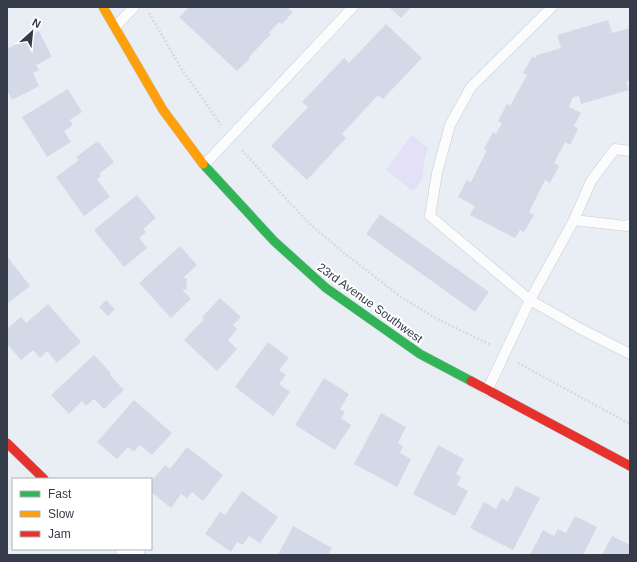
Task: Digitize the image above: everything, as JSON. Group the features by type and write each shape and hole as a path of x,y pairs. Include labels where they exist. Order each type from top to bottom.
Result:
{"street":[{"name":"23rd Avenue Southwest","path":"103,7 163,110 204,165 274,242 326,288 420,354 630,466"},
{"path":"7,443 43,478"}],"lane":[{"path":"115,27 134,7"},
{"path":"204,165 353,7"},
{"path":"552,7 471,87 450,125 437,173 430,216 530,300 579,328 630,354"},
{"path":"487,391 530,300 574,220 591,181 615,149 630,151"},
{"path":"574,220 626,226 630,224"}],"path":[{"path":"146,7 181,68 219,122 275,187 305,219 344,253 401,297 435,318 494,346 528,369 630,424"}],"shaded area":[{"path":"412,135 428,148 422,180 413,191 386,170"}],"building":[{"path":"189,7 290,7 289,9 293,12 282,24 279,22 269,33 271,34 237,71 179,17"},
{"path":"389,7 411,7 401,18"},
{"path":"608,20 612,33 630,28 630,81 626,82 629,90 581,104 579,96 573,97 569,107 581,113 574,126 578,129 570,145 565,142 554,163 559,166 550,183 545,180 529,212 534,215 524,232 520,230 515,238 470,215 475,206 458,197 467,180 471,182 487,150 484,149 493,132 496,134 502,123 498,121 507,104 510,106 527,75 523,73 532,57 535,58 537,55 561,48 557,35"},
{"path":"386,24 422,58 383,99 378,95 342,134 346,138 307,180 271,146 308,107 302,102 344,58 349,63"},
{"path":"39,31 52,57 36,65 39,70 33,73 39,86 12,100 7,90 7,49"},
{"path":"68,89 82,112 70,120 73,125 64,131 71,142 47,157 22,117"},
{"path":"98,141 114,162 99,174 101,176 97,179 110,197 84,216 56,177 79,160 76,157"},
{"path":"137,195 156,218 143,229 146,232 139,238 147,248 124,267 94,230"},
{"path":"380,214 489,292 475,312 366,234"},
{"path":"180,246 197,265 183,278 187,278 186,290 182,289 191,299 171,318 139,283"},
{"path":"7,256 30,286 7,304"},
{"path":"220,298 241,317 233,325 237,329 228,340 237,349 217,371 184,340 204,319 202,317"},
{"path":"106,300 115,309 108,316 99,307"},
{"path":"48,304 81,342 57,363 47,351 40,358 33,350 21,360 7,344 7,329 21,317 26,323"},
{"path":"268,342 289,358 279,370 286,375 279,384 290,392 273,416 235,387"},
{"path":"94,355 124,390 104,409 94,399 86,406 82,401 69,414 51,395"},
{"path":"324,378 349,394 340,409 345,412 341,418 351,425 335,450 295,425"},
{"path":"134,400 172,433 152,455 140,445 134,452 128,447 117,459 97,442"},
{"path":"381,413 406,427 398,443 403,446 400,453 411,459 397,487 354,464"},
{"path":"438,445 464,459 456,474 461,477 457,485 468,491 455,516 413,494"},
{"path":"187,447 223,475 203,501 192,492 187,498 181,494 171,508 152,493 152,481 165,465 170,469"},
{"path":"516,486 540,498 513,550 470,528 484,502 496,509 502,498 508,502"},
{"path":"242,491 278,517 260,543 249,536 243,545 237,542 231,552 205,534 220,512 225,515"},
{"path":"575,516 597,527 583,555 530,555 543,530 554,536 558,529 566,533"},
{"path":"293,526 332,548 328,555 278,555"},
{"path":"612,536 630,545 630,555 602,555"}],"traffic: fast":[{"path":"203,164 274,241 326,288 420,354 471,381"}],"traffic: slow":[{"path":"103,7 163,110 203,164"}],"traffic: jam":[{"path":"471,381 630,466"},
{"path":"7,443 43,478"}]}
